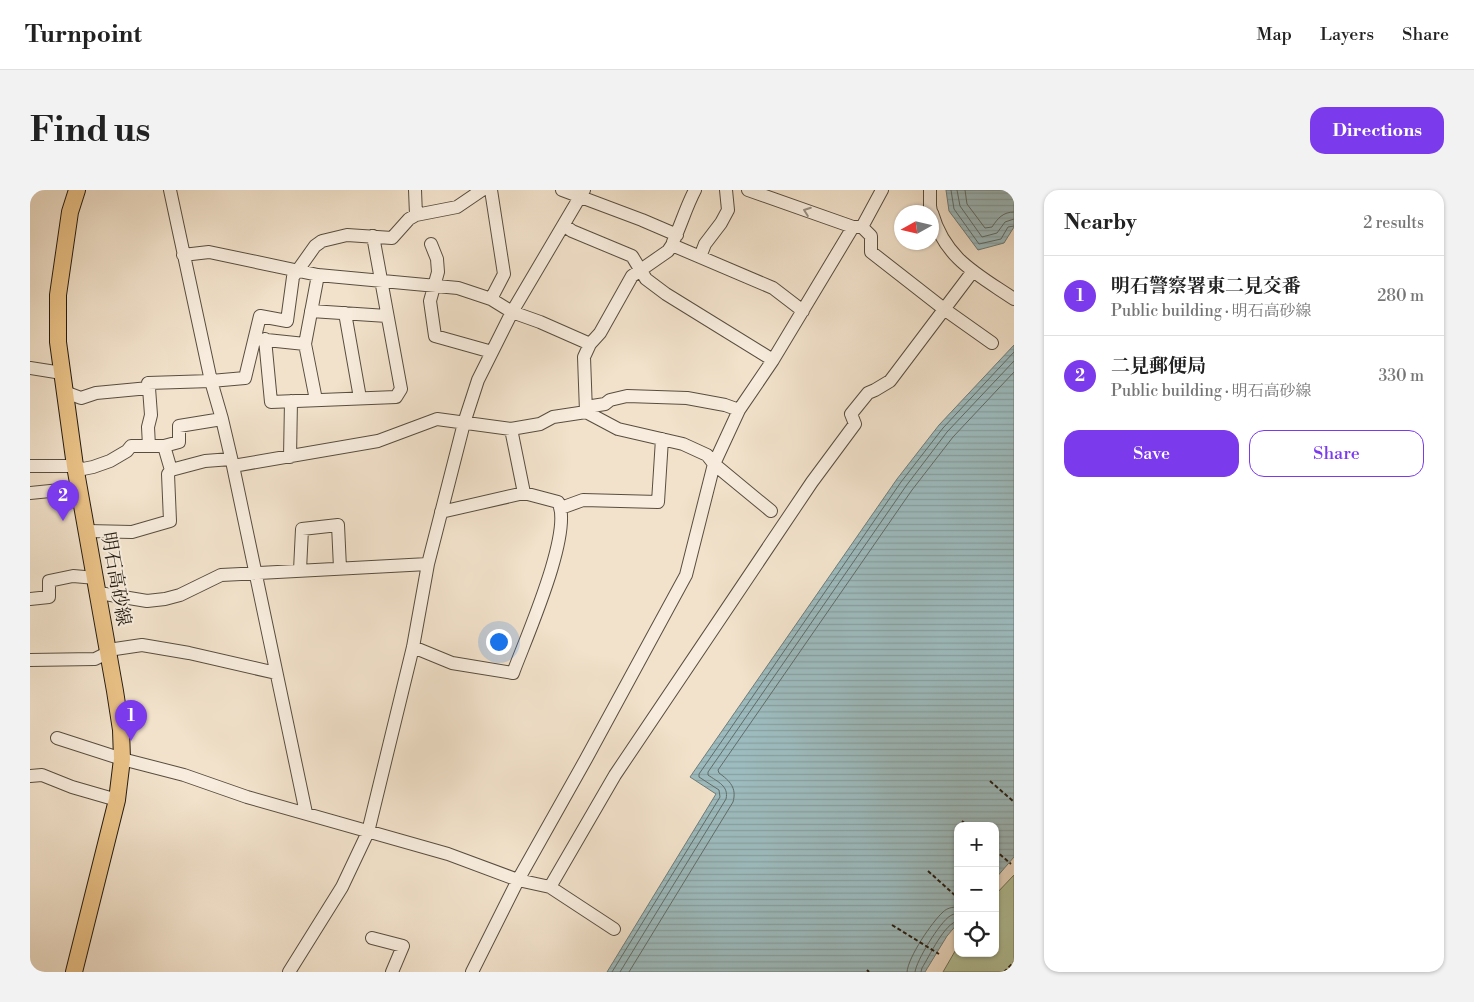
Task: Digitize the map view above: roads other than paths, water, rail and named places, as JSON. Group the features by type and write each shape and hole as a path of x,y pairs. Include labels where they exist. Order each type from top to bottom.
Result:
{"main road":[{"name":"明石高砂線","path":"74,972 117,800 122,759 121,730 88,531 75,466 58,342 58,295 70,212 77,190"}],"street":[{"path":"170,190 211,381 232,463 306,813"},
{"path":"415,190 416,215"},
{"path":"373,236 401,389 396,397 272,402 260,339 260,316 287,321 293,277 315,246 322,240 347,235 373,236 392,238 409,219 416,215 457,207 482,190"},
{"path":"491,190 504,274 491,299"},
{"path":"562,190 583,193 675,240 700,257 773,288 803,311"},
{"path":"586,410 584,356 590,344 600,333 632,276 668,251 682,224 685,210 694,190"},
{"path":"700,257 705,244 728,210 726,190"},
{"path":"748,190 857,227 871,236 870,252 992,343"},
{"path":"472,972 518,880 686,575 714,464 739,410 882,190"},
{"path":"930,190 930,205"},
{"path":"289,972 342,887 368,832 413,647 428,564 464,423 478,380 512,312 583,193"},
{"path":"565,226 572,231 632,256 646,279 666,294 773,360"},
{"path":"939,234 953,255 973,272 1014,299"},
{"path":"431,244 437,259 438,272 430,301 435,336 492,352"},
{"path":"183,255 209,252 318,275 458,288 491,299 512,312 590,344"},
{"path":"550,887 615,775 812,482 855,424 851,414 868,393 890,381 973,272"},
{"path":"316,400 306,344 318,275"},
{"path":"311,311 387,316"},
{"path":"345,313 360,398"},
{"path":"148,446 148,427 151,415 148,383 245,378 260,339"},
{"path":"260,339 306,344"},
{"path":"30,368 62,373"},
{"path":"65,392 80,398 96,393 149,388"},
{"path":"88,531 132,532 170,521 168,474 171,470 205,461 232,463 290,456 378,441 436,419 511,429 540,424 553,418 586,410 605,404 610,400 628,396 687,398 725,405 739,410"},
{"path":"290,456 291,401"},
{"path":"586,410 618,429 683,444 707,455 714,464 771,511"},
{"path":"30,466 75,466 83,469 93,467 110,461 127,451 131,446 164,446 179,442 179,426 222,419"},
{"path":"511,429 524,493"},
{"path":"561,508 583,500 658,502 662,439"},
{"path":"164,446 171,470"},
{"path":"30,493 80,488"},
{"path":"413,647 452,663 513,673 551,569 561,530 561,508 558,502 524,493 441,512"},
{"path":"300,570 302,529 338,525 340,568"},
{"path":"30,599 49,597 49,581 73,576 147,601 180,595 221,575 428,564"},
{"path":"30,660 95,659 115,649 142,644 276,673"},
{"path":"57,738 122,759 184,775 248,797 448,854 518,880 550,887 614,929"},
{"path":"30,776 42,775 72,787 117,800"},
{"path":"372,938 403,946 392,972"}],"water":[{"path":"946,190 1014,190 1014,227 1004,243 978,250 949,211"},
{"path":"1014,345 1014,857 999,874 999,822 954,822 954,928 925,972 607,972 716,794 690,777 897,479 939,425"}],"place":[{"name":"二見郵便局","path":"63,521"},
{"name":"明石警察署東二見交番","path":"131,741"}]}
